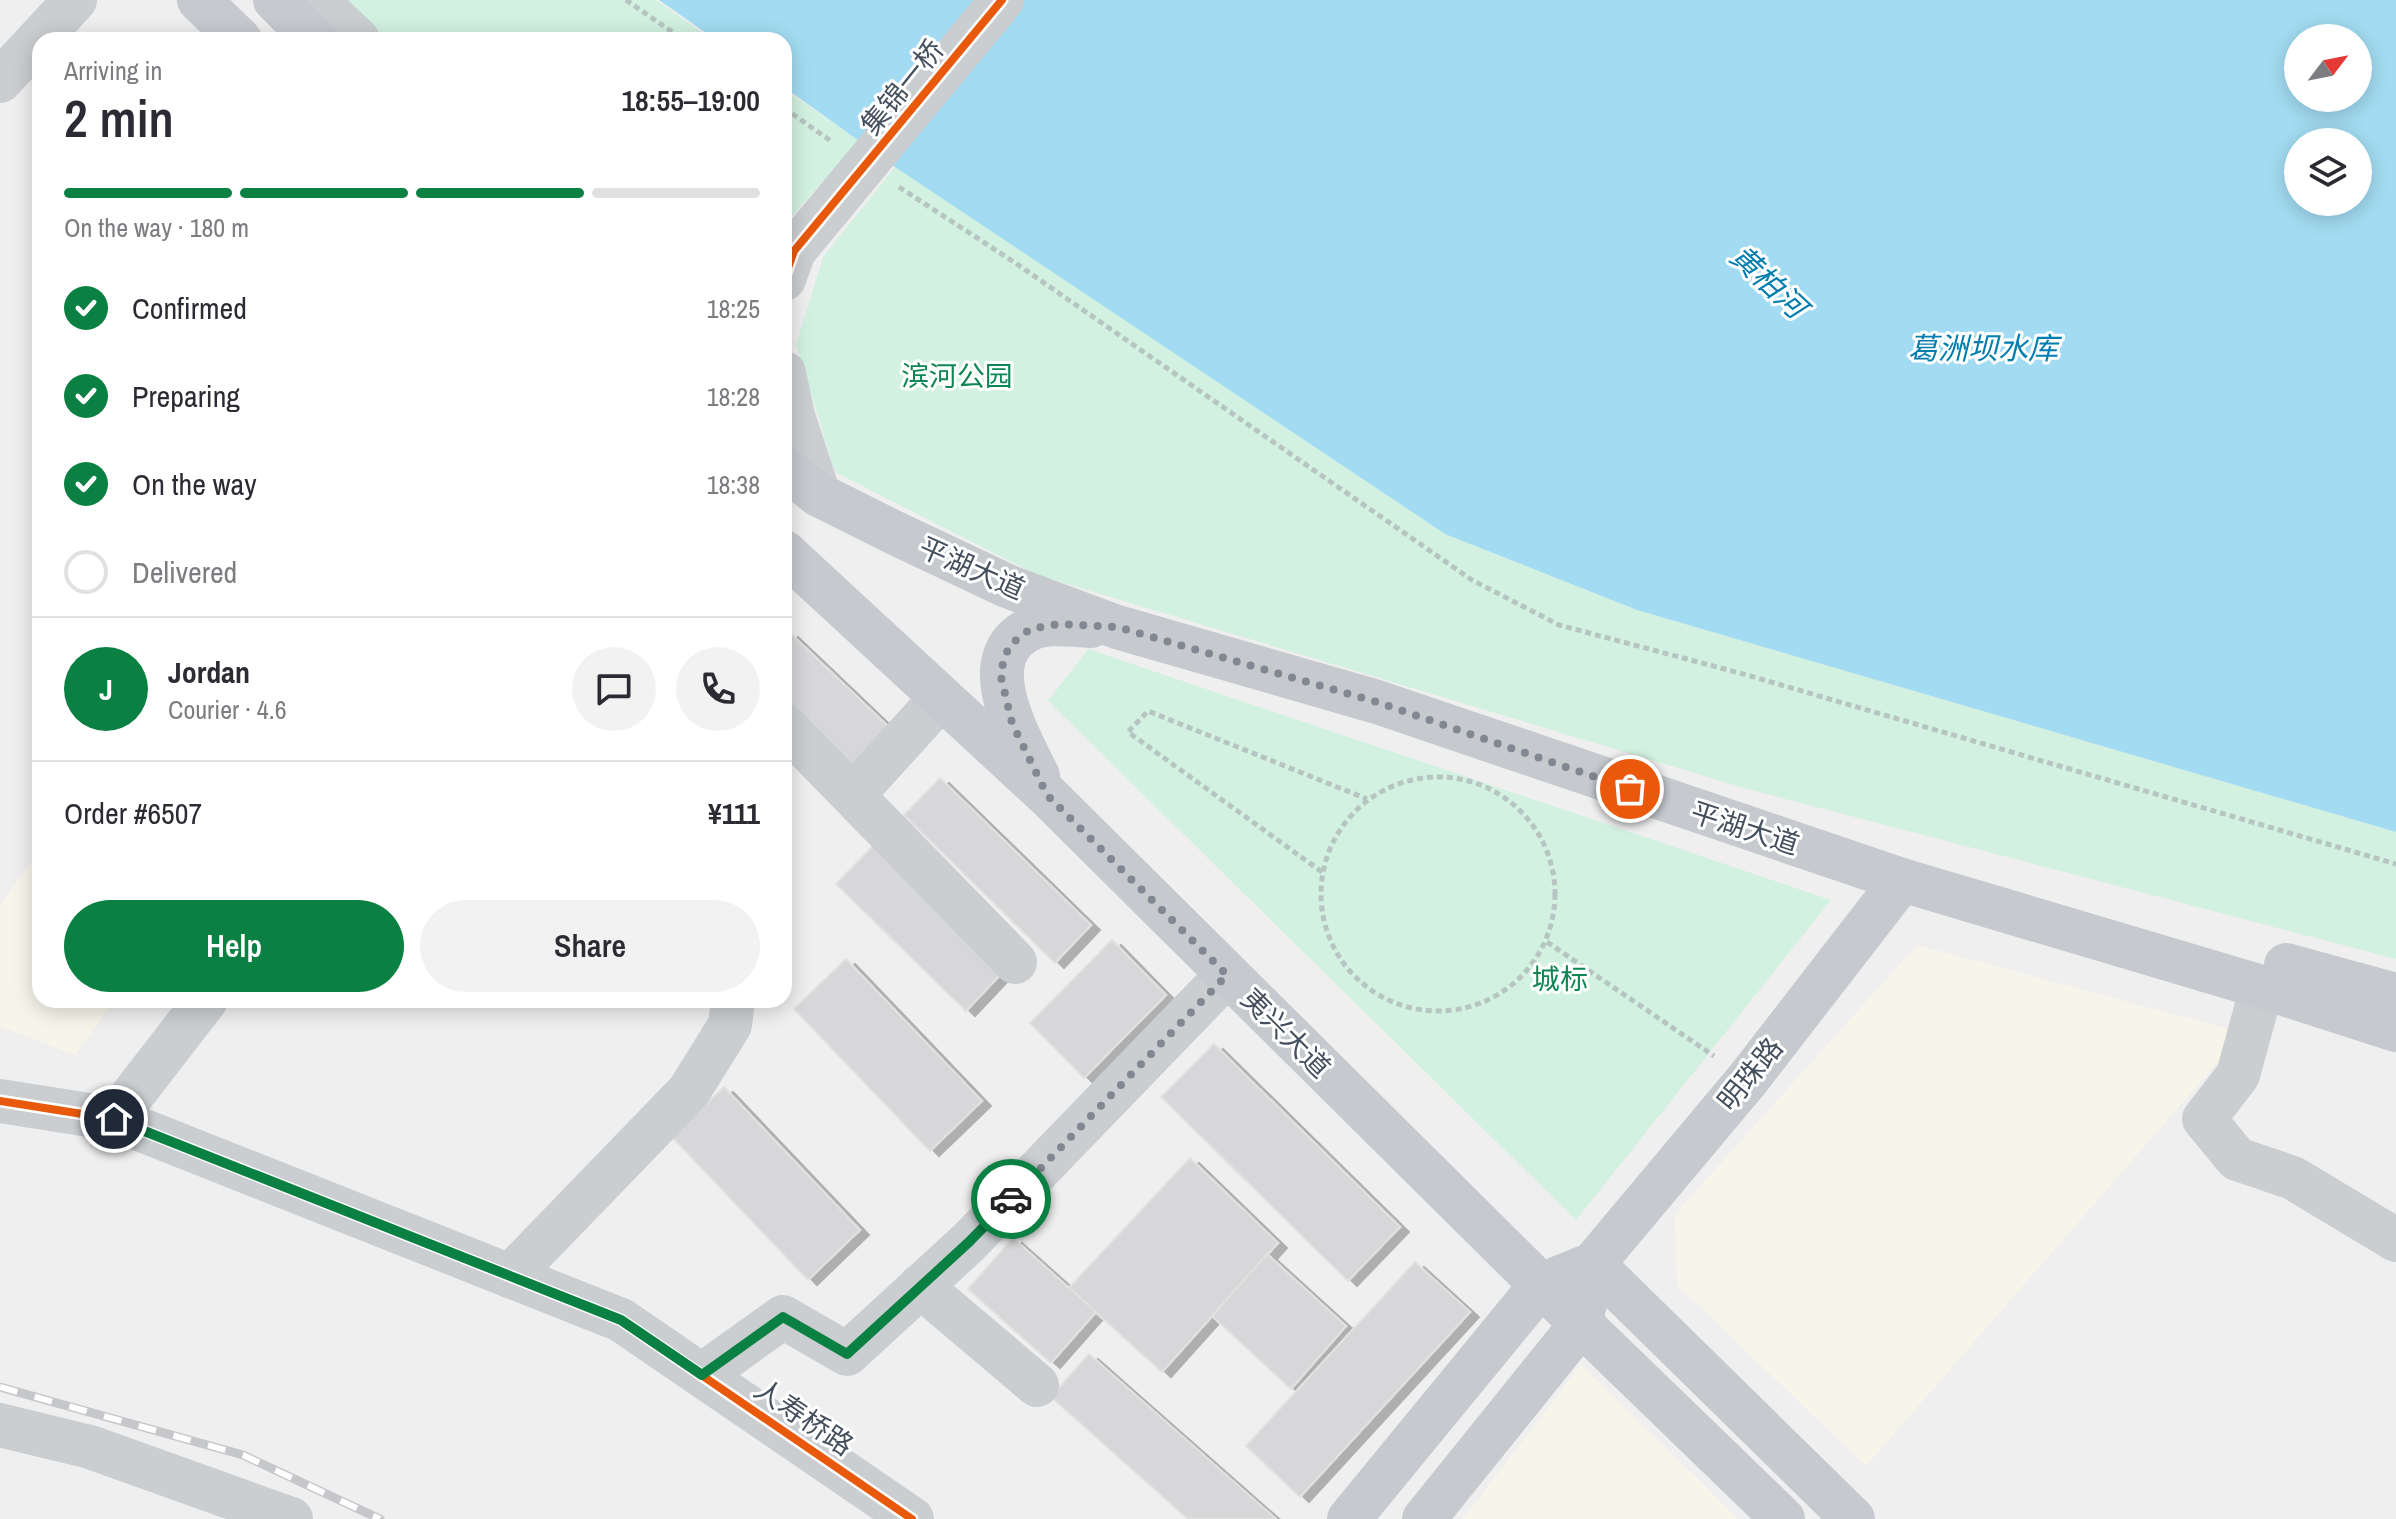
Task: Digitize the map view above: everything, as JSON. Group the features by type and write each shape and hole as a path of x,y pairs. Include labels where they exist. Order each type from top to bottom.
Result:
{"main road":[{"path":"199,0 232,32"},
{"path":"275,0 307,32"},
{"name":"平湖大道","path":"792,474 819,495 1007,586 1117,627 1377,702 1902,880 2396,1030"},
{"name":"夷兴大道","path":"792,559 1047,795 1541,1285 1783,1519"},
{"path":"1047,795 1012,723 1000,673 1009,646 1030,629 1059,624 1117,627"},
{"name":"平湖大道","path":"1902,880 1992,885 2396,995"},
{"name":"明珠路","path":"1349,1519 1541,1285 1593,1264 1748,1079 1902,880"},
{"path":"1593,1264 1853,1519"},
{"name":"明珠路","path":"1424,1519 1581,1324 1593,1264"}],"street":[{"path":"45,32 75,0"},
{"path":"316,0 350,32"},
{"name":"集锦一桥","path":"792,255 1002,0"},
{"path":"0,81 32,46"},
{"path":"792,411 819,495"},
{"path":"853,795 941,698"},
{"path":"792,733 1015,962"},
{"path":"702,1375 783,1317 847,1354 969,1242 1227,975"},
{"path":"2262,987 2238,1075 2204,1119 2237,1159 2293,1178 2396,1240"},
{"path":"114,1119 200,1008"},
{"path":"510,1276 689,1091 730,1025 732,1008"},
{"name":"人寿桥路","path":"0,1101 114,1119 621,1320 912,1519"},
{"path":"920,1286 1037,1385"},
{"path":"0,1425 90,1447 291,1519"}],"path":[{"path":"626,0 672,32"},
{"path":"792,114 1014,262 1472,580 1559,625 1747,675 2396,864"},
{"path":"1322,872 1128,732 1148,711 1367,799"},
{"path":"1439,775 1477,782 1511,801 1537,830 1553,866 1556,904 1546,942 1526,974 1496,997 1461,1010 1423,1011 1386,999 1356,977 1333,946 1322,910 1322,872 1338,832 1367,799 1401,781 1439,775"},
{"path":"1546,942 1748,1079"}],"shaded area":[{"path":"32,860 32,1008 109,1008 75,1055 0,1026 0,905"},
{"path":"1917,945 2243,1033 1866,1466 1677,1285 1675,1214"},
{"path":"1581,1365 1738,1519 1463,1519"}],"green space":[{"path":"325,0 656,0 702,32 358,32"},
{"path":"792,95 859,141 792,216"},
{"name":"滨河公园","path":"895,167 1445,534 1637,610 2396,832 2396,959 1744,788 1037,575 835,472 796,345 823,257"},
{"name":"城标","path":"1088,649 1831,900 1576,1220 1048,701"}],"water":[{"name":"葛洲坝水库","path":"659,0 2396,0 2396,832 1637,610 1445,534 895,167 792,93 792,32 705,32"}],"building":[{"path":"792,635 892,730 856,769 792,708"},
{"path":"940,778 1091,925 1055,963 904,815"},
{"path":"873,846 1002,973 966,1011 836,884"},
{"path":"1112,940 1166,995 1084,1078 1030,1023"},
{"path":"846,959 982,1101 930,1151 794,1009"},
{"path":"1214,1044 1400,1227 1348,1281 1161,1097"},
{"path":"724,1087 860,1230 808,1280 672,1137"},
{"path":"1190,1158 1278,1243 1162,1372 1069,1288"},
{"path":"1013,1238 1096,1312 1051,1363 968,1289"},
{"path":"1267,1254 1346,1326 1291,1389 1212,1316"},
{"path":"1415,1262 1470,1312 1300,1497 1246,1446"},
{"path":"1089,1354 1276,1519 1188,1519 1051,1397"}],"railway":[{"path":"0,1387 243,1455 380,1519"}],"cycle path":[{"path":"792,257 1002,0"},
{"path":"0,1101 114,1119 621,1320 912,1519"}],"way so far":[{"path":"1011,1199 1227,975 1047,795 1012,723 1000,673 1009,646 1030,629 1059,624 1117,627 1377,702 1630,789"}],"route":[{"path":"114,1119 621,1320 702,1375 783,1317 847,1354 969,1242 1011,1199"}],"water label":[{"name":"黄柏河","path":"1768,282"}]}
